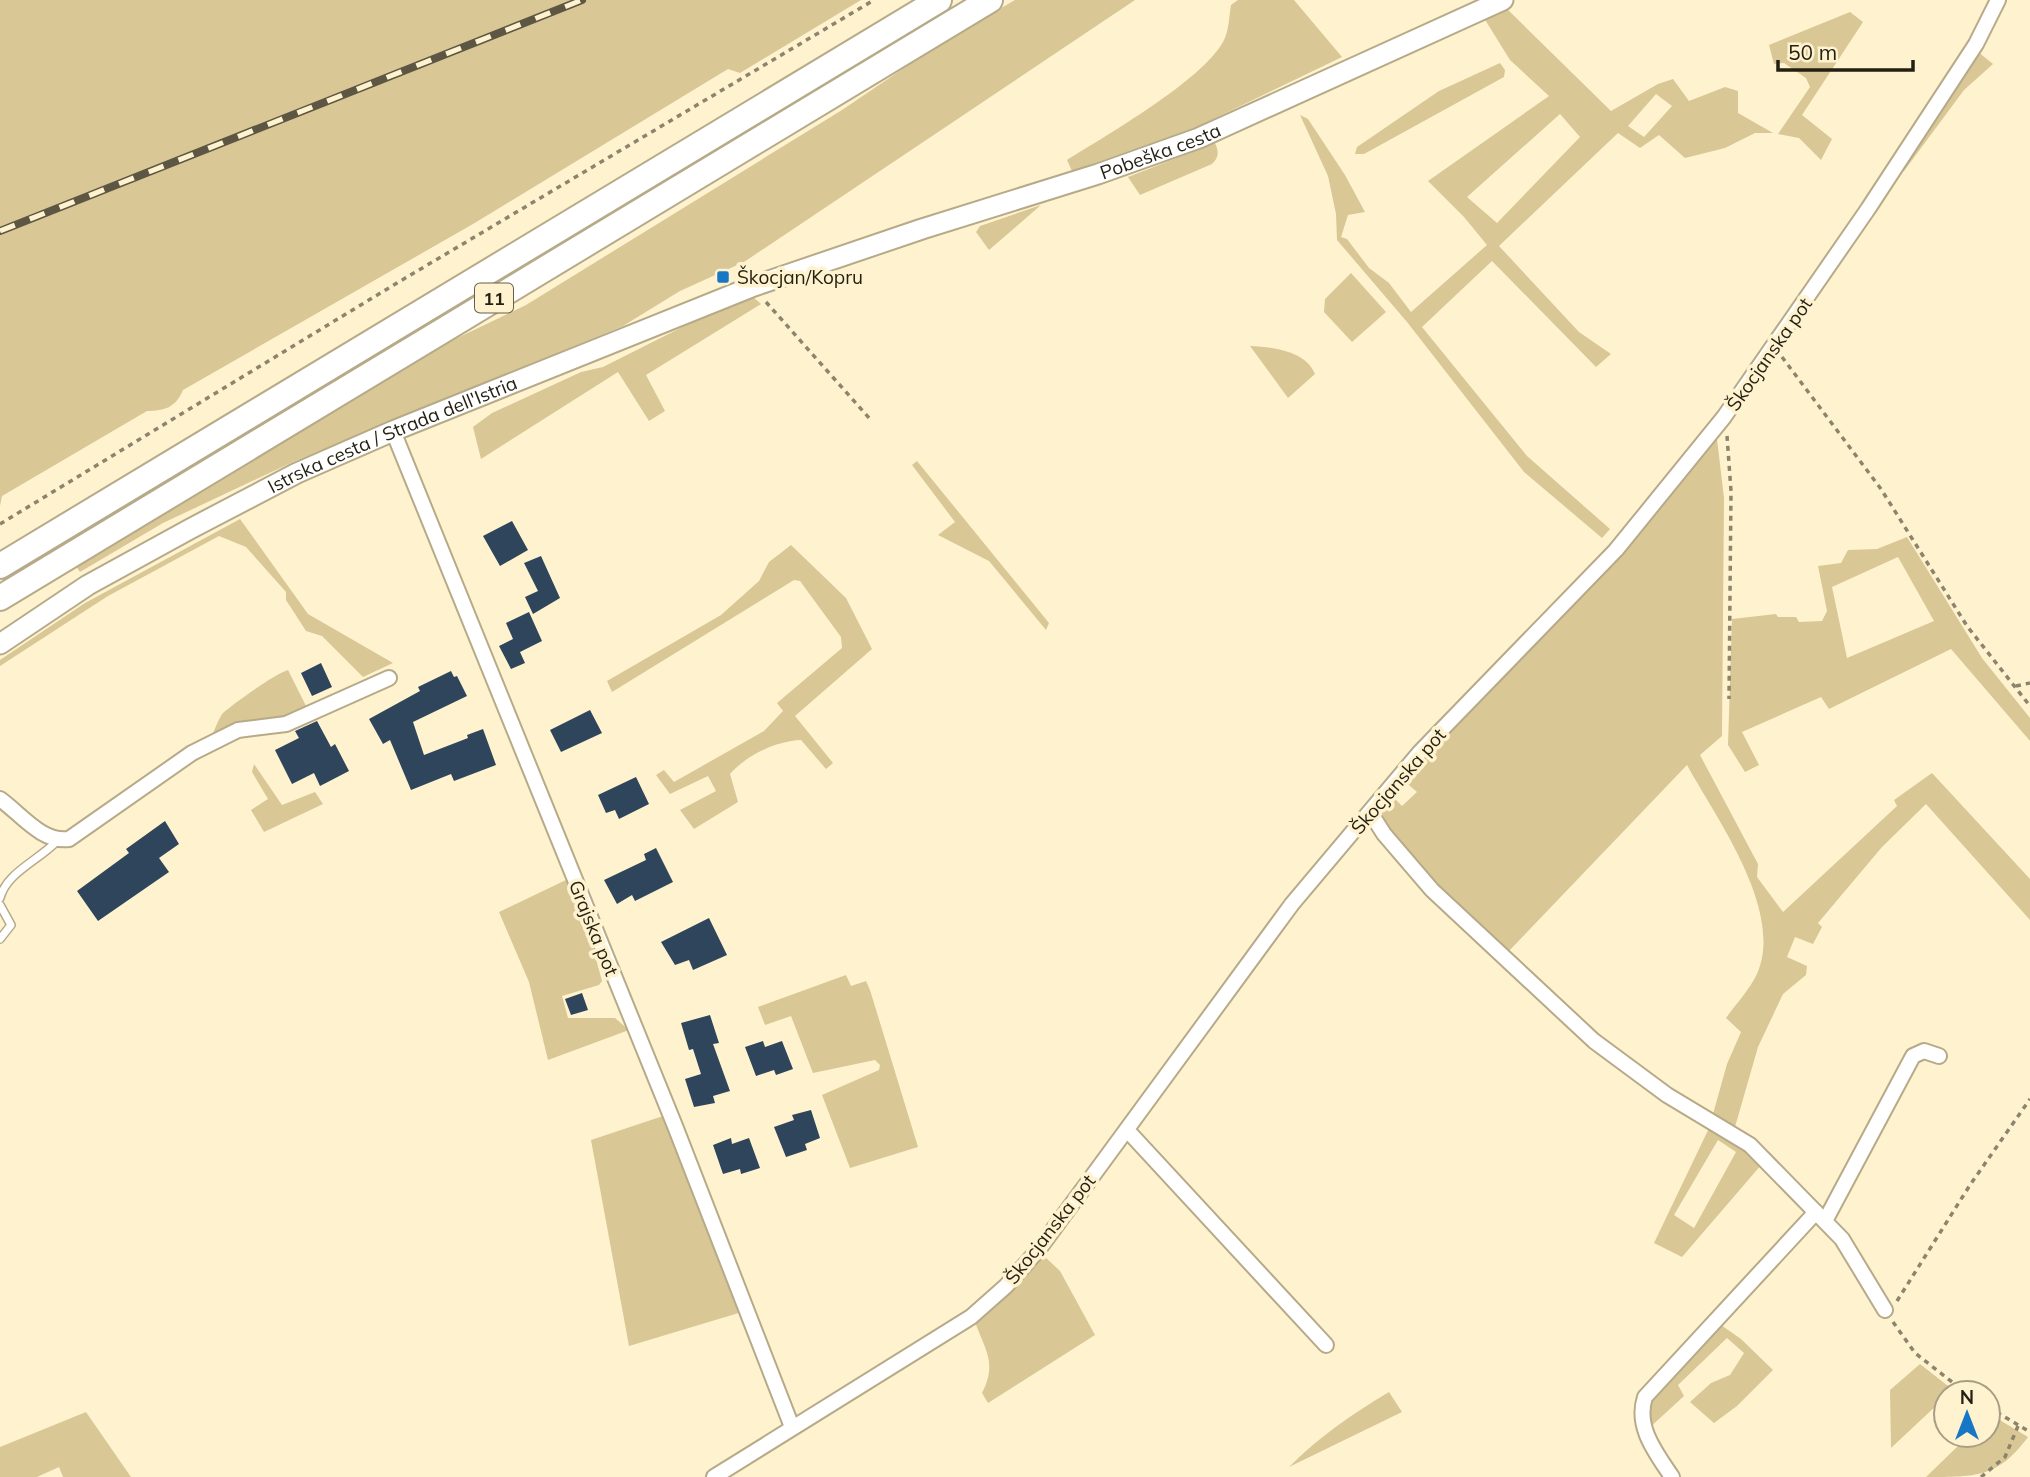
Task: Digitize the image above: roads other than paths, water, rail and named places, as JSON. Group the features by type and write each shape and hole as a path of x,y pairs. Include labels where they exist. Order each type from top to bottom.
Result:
{"highway":[{"name":"11","path":"0,566 939,0"},
{"name":"11","path":"0,598 990,0"}],"street":[{"name":"Pobeška cesta","path":"806,268 1098,174 1199,138 1503,0"},
{"name":"Škocjanska pot","path":"714,1477 980,1309 1039,1249 1292,904 1420,752 1616,550 1724,418 1976,44 1998,0"},
{"name":"Istrska cesta / Strada dell'Istria","path":"0,644 88,585 297,473 393,431 754,286 806,268"},
{"name":"Grajska pot","path":"393,431 675,1126 792,1427"},
{"path":"0,799 44,836 57,841 69,839 192,753 238,730 286,723 390,678"},
{"path":"1370,812 1384,834 1432,890 1594,1041 1667,1095 1751,1145 1842,1239 1887,1312"},
{"path":"1672,1477 1644,1431 1640,1412 1645,1397 1820,1216 1913,1056 1924,1051 1939,1056"},
{"path":"1126,1130 1326,1345"}],"lane":[{"path":"0,898 2,889 11,878 43,857 57,841"},
{"path":"0,905 11,925 0,939"}],"railway":[{"path":"0,231 582,0"}],"place":[{"name":"Škocjan/Kopru","path":"723,277"}]}
